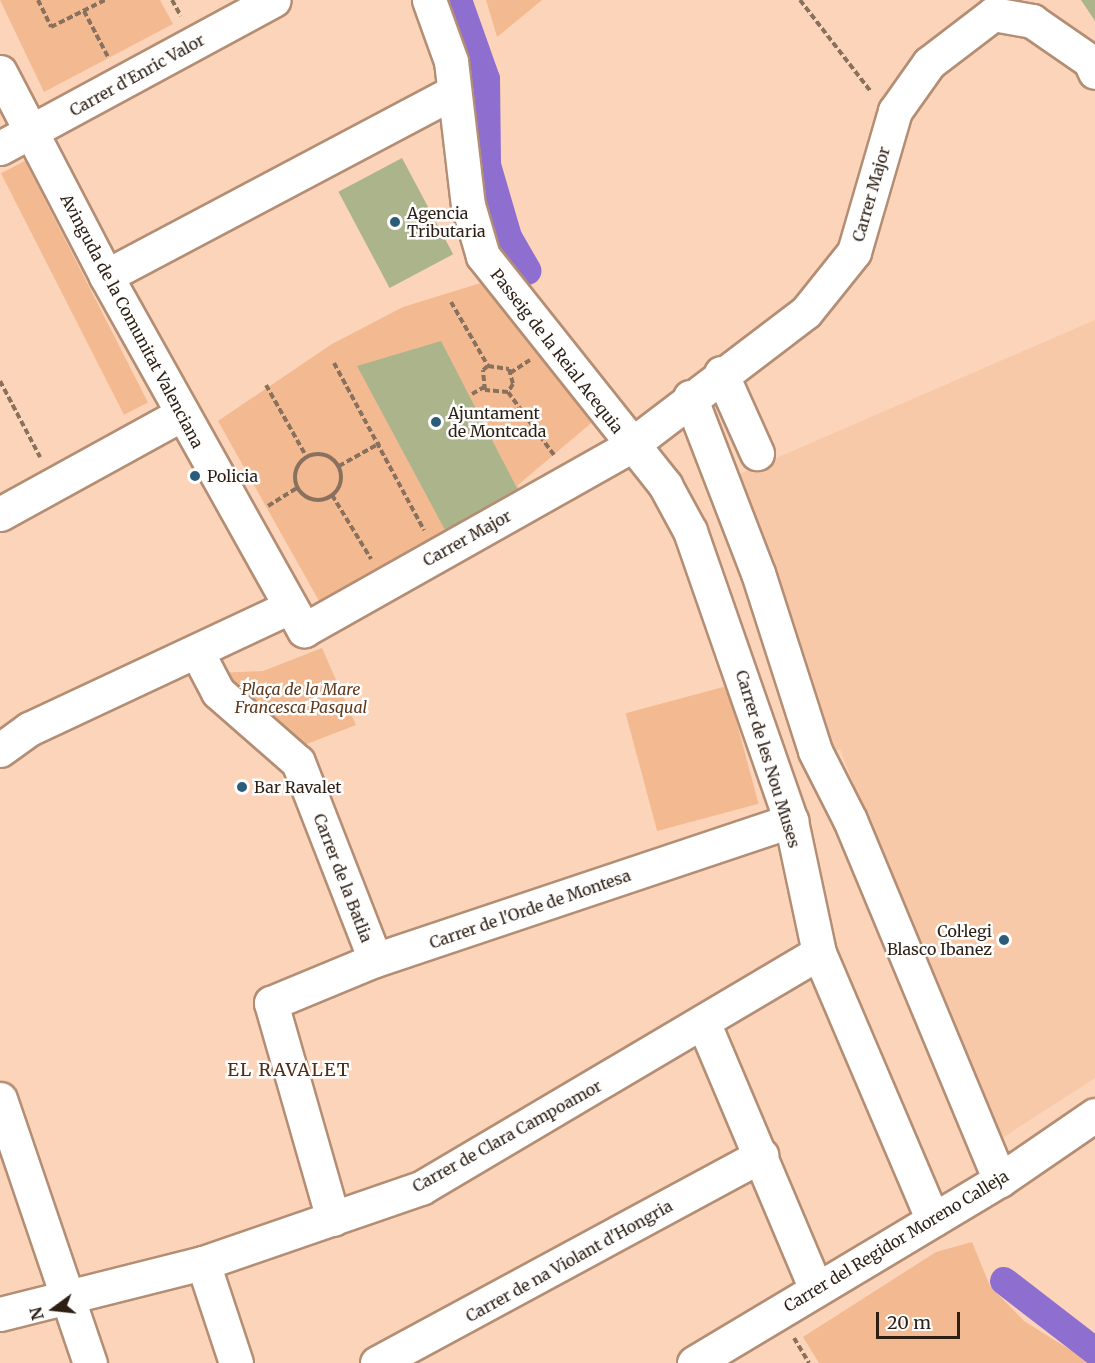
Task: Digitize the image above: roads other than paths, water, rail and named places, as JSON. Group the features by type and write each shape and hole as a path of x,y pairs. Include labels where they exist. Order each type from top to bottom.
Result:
{"street":[{"name":"Carrer d'Enric Valor","path":"0,148 274,0"},
{"path":"106,276 453,92 452,61 429,0"},
{"path":"1012,12 1090,62 1095,72"},
{"name":"Carrer Major","path":"0,750 28,729 197,652 297,619 630,446 721,373 806,312 854,252 895,111 929,63 1012,12"},
{"name":"Avinguda de la Comunitat Valenciana","path":"0,72 106,276 297,619"},
{"name":"Passeig de la Reial Acequia","path":"453,92 468,205 483,256 630,446"},
{"path":"721,373 757,453"},
{"path":"683,402 758,573 815,751 850,820 1000,1180"},
{"path":"0,514 182,414"},
{"name":"Carrer de les Nou Muses","path":"630,446 665,485 690,531 790,821 819,953 933,1220"},
{"name":"Carrer de la Batlia","path":"197,652 218,692 298,762 375,960"},
{"name":"Carrer de l'Orde de Montesa","path":"333,1219 271,1004 375,960 790,821"},
{"name":"Carrer de Clara Campoamor","path":"0,1314 203,1263 421,1188 704,1024 819,953"},
{"path":"704,1024 815,1287"},
{"path":"0,1099 90,1363"},
{"name":"Carrer del Regidor Moreno Calleja","path":"694,1363 815,1287 1000,1180 1095,1115"},
{"name":"Carrer de na Violant d'Hongria","path":"377,1363 761,1155"},
{"path":"203,1263 236,1363"}],"waterway":[{"path":"458,0 486,79 487,165 508,237 528,271"},
{"path":"1004,1281 1095,1351"}],"place":[{"name":"Agencia Tributaria","path":"395,222"},
{"name":"Ajuntament de Montcada","path":"436,422"},
{"name":"Policia","path":"195,476"},
{"name":"Bar Ravalet","path":"242,787"},
{"name":"Col·legi Blasco Ibanez","path":"1004,940"}],"district":[{"name":"EL RAVALET","path":"289,1070"}],"park label":[{"name":"Plaça de la Mare Francesca Pasqual","path":"301,698"}]}
